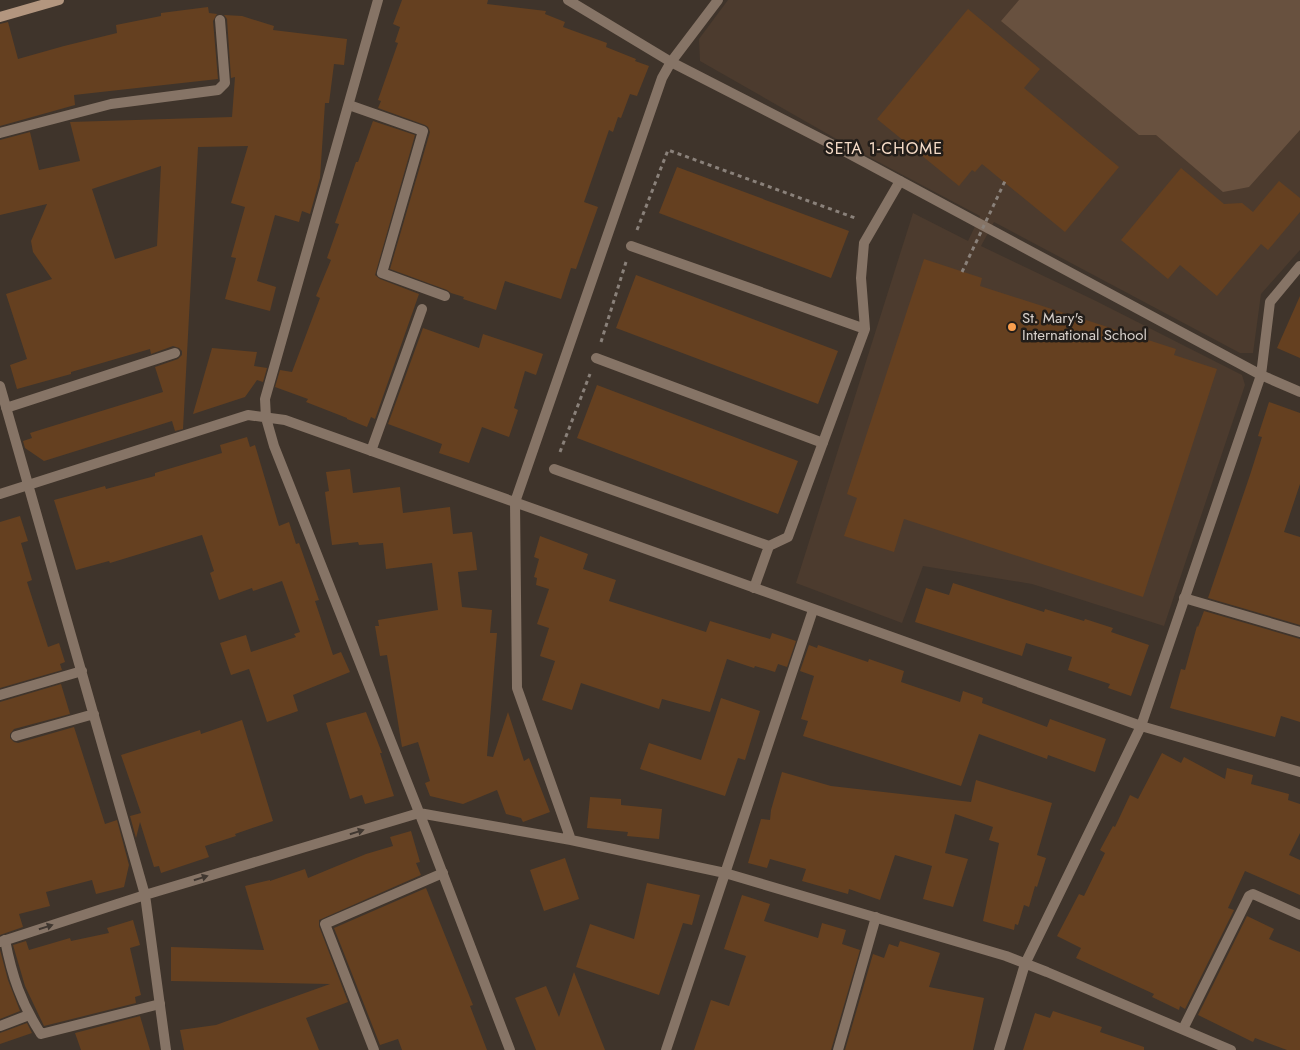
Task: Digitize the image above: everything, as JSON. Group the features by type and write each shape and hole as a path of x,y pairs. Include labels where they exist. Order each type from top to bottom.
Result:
{"street":[{"path":"0,17 60,0"},
{"path":"378,0 265,399 266,418 274,446 443,872 510,1050"},
{"path":"568,0 672,62 900,181 1261,374 1300,392"},
{"path":"571,840 517,688 515,502 662,78 718,0"},
{"path":"0,133 111,104 218,90 226,83 220,20"},
{"path":"349,105 423,131 382,273 445,296"},
{"path":"754,588 769,546 788,537 865,329 861,278 864,243 900,181"},
{"path":"631,246 865,329"},
{"path":"999,1050 1026,964 1141,726 1261,374 1270,302 1300,266"},
{"path":"371,451 422,309"},
{"path":"6,408 175,353"},
{"path":"596,358 823,443"},
{"path":"0,386 145,895 166,1050"},
{"path":"0,494 248,415 285,420 1141,726 1300,772"},
{"path":"554,469 769,546"},
{"path":"1184,598 1300,632"},
{"path":"666,1050 813,610"},
{"path":"0,695 82,671"},
{"path":"16,736 94,714"},
{"path":"160,1004 41,1034 28,1015 12,975 2,941 145,895 419,813 571,840 725,873 876,917 1006,956 1231,1050"},
{"path":"374,1050 325,924 443,872"},
{"path":"1183,1029 1249,896 1253,894 1300,915"},
{"path":"838,1050 876,917"},
{"path":"0,1026 28,1015"}],"path":[{"path":"962,272 1006,179"}],"shaded area":[{"name":"St. Mary's International School","path":"728,0 1300,0 1300,250 1261,294 1253,353 1240,353 994,222 981,246 1096,301 1242,375 1245,385 1164,626 1032,584 923,566 902,623 796,583 913,213 968,241 980,216 854,149 700,61 699,39"},
{"path":"1019,0 1300,0 1300,130 1249,187 1223,192 1156,135 1139,135 1001,21"}],"building":[{"path":"402,0 488,0 487,4 546,11 545,14 565,22 563,27 607,43 606,47 649,66 637,96 630,94 621,118 618,117 613,132 609,130 584,202 598,207 576,269 571,268 561,299 505,281 496,310 463,299 464,297 447,290 390,269 430,132 425,125 378,108 381,101 378,100 398,43 395,42 400,27 393,24"},
{"path":"208,7 209,13 217,14 213,21 218,79 74,95 75,105 0,126 0,24 8,22 18,59 117,33 116,25 161,16 161,13"},
{"path":"968,9 1040,69 1024,88 1119,167 1065,232 982,164 975,172 972,170 959,186 877,119"},
{"path":"224,15 242,16 274,26 273,30 347,39 344,65 334,64 329,103 325,103 320,178 310,214 302,211 299,222 275,215 257,281 276,287 270,311 225,299 236,258 231,257 245,207 231,203 248,146 198,147 183,429 175,431 172,421 44,461 25,448 23,441 32,438 30,433 163,392 155,367 178,359 182,355 182,351 173,346 151,354 150,349 17,389 10,365 27,359 6,294 52,279 33,252 31,241 47,204 0,215 0,140 30,132 39,170 80,161 70,122 232,117 235,77 231,78 227,19","holes":["161,166 157,246 115,259 92,189"]},
{"path":"373,121 415,135 375,275 380,279 419,294 375,419 371,417 367,427 306,402 308,399 275,387 280,370 292,372 320,298 316,296 331,260 327,258 339,224 335,223 356,162 358,162"},
{"path":"677,167 849,231 831,278 659,213"},
{"path":"1181,168 1224,204 1242,203 1253,212 1279,181 1300,198 1300,212 1268,250 1261,244 1217,296 1180,265 1168,279 1121,240"},
{"path":"924,259 982,278 980,286 1176,349 1174,355 1217,369 1143,597 904,519 894,552 844,536 857,498 847,494"},
{"path":"636,275 838,351 818,404 616,328"},
{"path":"1300,296 1300,358 1277,348"},
{"path":"423,328 479,348 483,334 543,354 536,375 525,371 514,408 518,410 509,437 482,427 469,463 439,453 442,444 388,424"},
{"path":"212,348 257,352 254,366 267,368 263,382 257,380 245,397 193,414"},
{"path":"597,385 798,461 778,514 577,438"},
{"path":"1269,402 1300,413 1300,484 1284,532 1300,537 1300,625 1208,598 1262,437 1258,436"},
{"path":"247,437 250,447 255,445 279,526 289,522 296,544 299,543 319,600 315,601 333,655 341,652 350,672 293,695 298,711 267,722 249,669 231,675 220,643 246,635 251,652 296,637 294,634 300,632 282,581 253,591 252,588 219,600 210,573 214,571 202,535 110,563 109,561 76,570 54,500 105,486 106,489 155,476 155,473 222,453 220,445"},
{"path":"350,469 353,493 400,487 403,513 450,507 453,534 472,532 477,570 458,572 462,607 492,610 490,633 497,633 487,756 493,757 508,712 524,761 529,758 550,812 523,822 521,818 506,814 497,790 463,804 430,796 425,783 430,781 418,742 402,747 387,655 380,656 375,626 379,626 378,620 438,610 432,563 386,569 383,543 359,545 358,542 332,545 325,492 329,491 326,472"},
{"path":"20,516 28,541 21,543 32,580 27,582 48,647 59,643 65,662 60,664 62,670 0,688 0,522"},
{"path":"540,536 588,554 583,569 616,580 609,601 706,632 710,621 770,639 772,633 796,641 787,667 778,664 775,672 755,666 754,668 727,659 710,712 662,699 659,709 581,683 572,710 542,700 555,661 540,656 549,628 537,624 549,589 536,585 537,578 534,577 539,559 534,557"},
{"path":"953,583 1044,612 1045,609 1084,621 1085,619 1113,628 1111,632 1149,645 1131,696 1108,688 1110,684 1068,670 1072,657 1026,643 1022,656 915,622 926,588 949,595"},
{"path":"1204,611 1300,639 1300,722 1281,716 1275,737 1170,708 1181,669 1185,670 1197,626"},
{"path":"809,645 817,648 818,645 868,662 869,659 904,671 901,682 960,702 963,691 983,698 982,703 1047,727 1050,719 1106,739 1095,772 1048,755 1047,759 979,734 961,786 803,736 808,721 801,719 814,676 800,671"},
{"path":"61,684 70,714 14,729 10,734 10,738 18,743 74,727 105,824 117,820 129,865 124,887 96,894 92,880 46,892 50,906 19,914 23,927 0,935 0,702"},
{"path":"721,698 760,711 745,760 738,758 725,796 640,769 649,743 701,760"},
{"path":"366,712 382,753 380,753 394,796 365,804 362,795 350,799 326,723"},
{"path":"242,720 273,821 205,846 209,857 161,873 159,866 154,867 140,822 136,838 130,816 141,813 121,755 200,730 201,734"},
{"path":"1162,753 1181,763 1184,757 1225,779 1227,768 1253,775 1251,784 1289,794 1288,800 1300,804 1300,833 1289,855 1300,860 1300,895 1245,871 1228,908 1234,910 1185,1009 1180,1006 1179,1010 1152,997 1154,994 1076,958 1081,948 1057,936 1079,894 1084,896 1105,853 1100,850 1113,826 1115,827 1130,795 1138,799"},
{"path":"782,772 831,786 971,802 976,780 1052,803 1037,855 1046,858 1029,907 1024,905 1018,925 1015,924 1014,930 983,921 999,843 989,840 993,827 955,814 945,853 968,859 953,907 923,899 932,866 895,855 880,900 849,889 848,894 802,881 806,869 770,859 767,868 748,863 761,819 770,820"},
{"path":"590,797 621,799 621,805 662,809 659,839 627,836 628,832 587,828"},
{"path":"411,831 420,862 416,863 421,875 319,920 319,926 348,1002 306,1018 319,1050 184,1050 180,1030 216,1025 330,984 171,981 171,947 264,950 245,886 270,881 305,869 308,878 366,854 393,846 390,837"},
{"path":"565,858 579,899 544,911 530,870"},
{"path":"647,883 700,895 692,925 683,923 659,995 576,967 590,924 634,939"},
{"path":"426,888 473,1005 470,1006 487,1050 402,1050 398,1039 380,1045 334,928"},
{"path":"742,895 770,904 764,921 818,938 822,923 846,930 842,944 860,950 831,1050 694,1050 711,1000 729,1006 746,956 724,949"},
{"path":"1247,916 1274,929 1269,939 1300,952 1300,1050 1287,1050 1255,1038 1253,1042 1198,1015"},
{"path":"133,920 140,945 130,948 141,995 135,997 136,1003 44,1026 25,986 13,945 26,941 29,950 70,938 71,941 109,933 107,928"},
{"path":"900,941 940,953 929,987 984,998 973,1050 845,1050 873,954 884,958 889,944 898,947"},
{"path":"0,950 8,980 20,1011 0,1019"},
{"path":"574,972 605,1050 536,1050 515,998 546,986 559,1017"},
{"path":"1053,1011 1102,1027 1100,1032 1144,1047 1144,1050 1023,1050 1035,1013 1050,1018"},
{"path":"140,1016 150,1050 81,1050 75,1033"},
{"path":"27,1023 32,1033 0,1044 0,1033"}],"place":[{"name":"St. Mary's International School","path":"1012,327"}],"district":[{"name":"SETA 1-CHOME","path":"884,148"}]}
